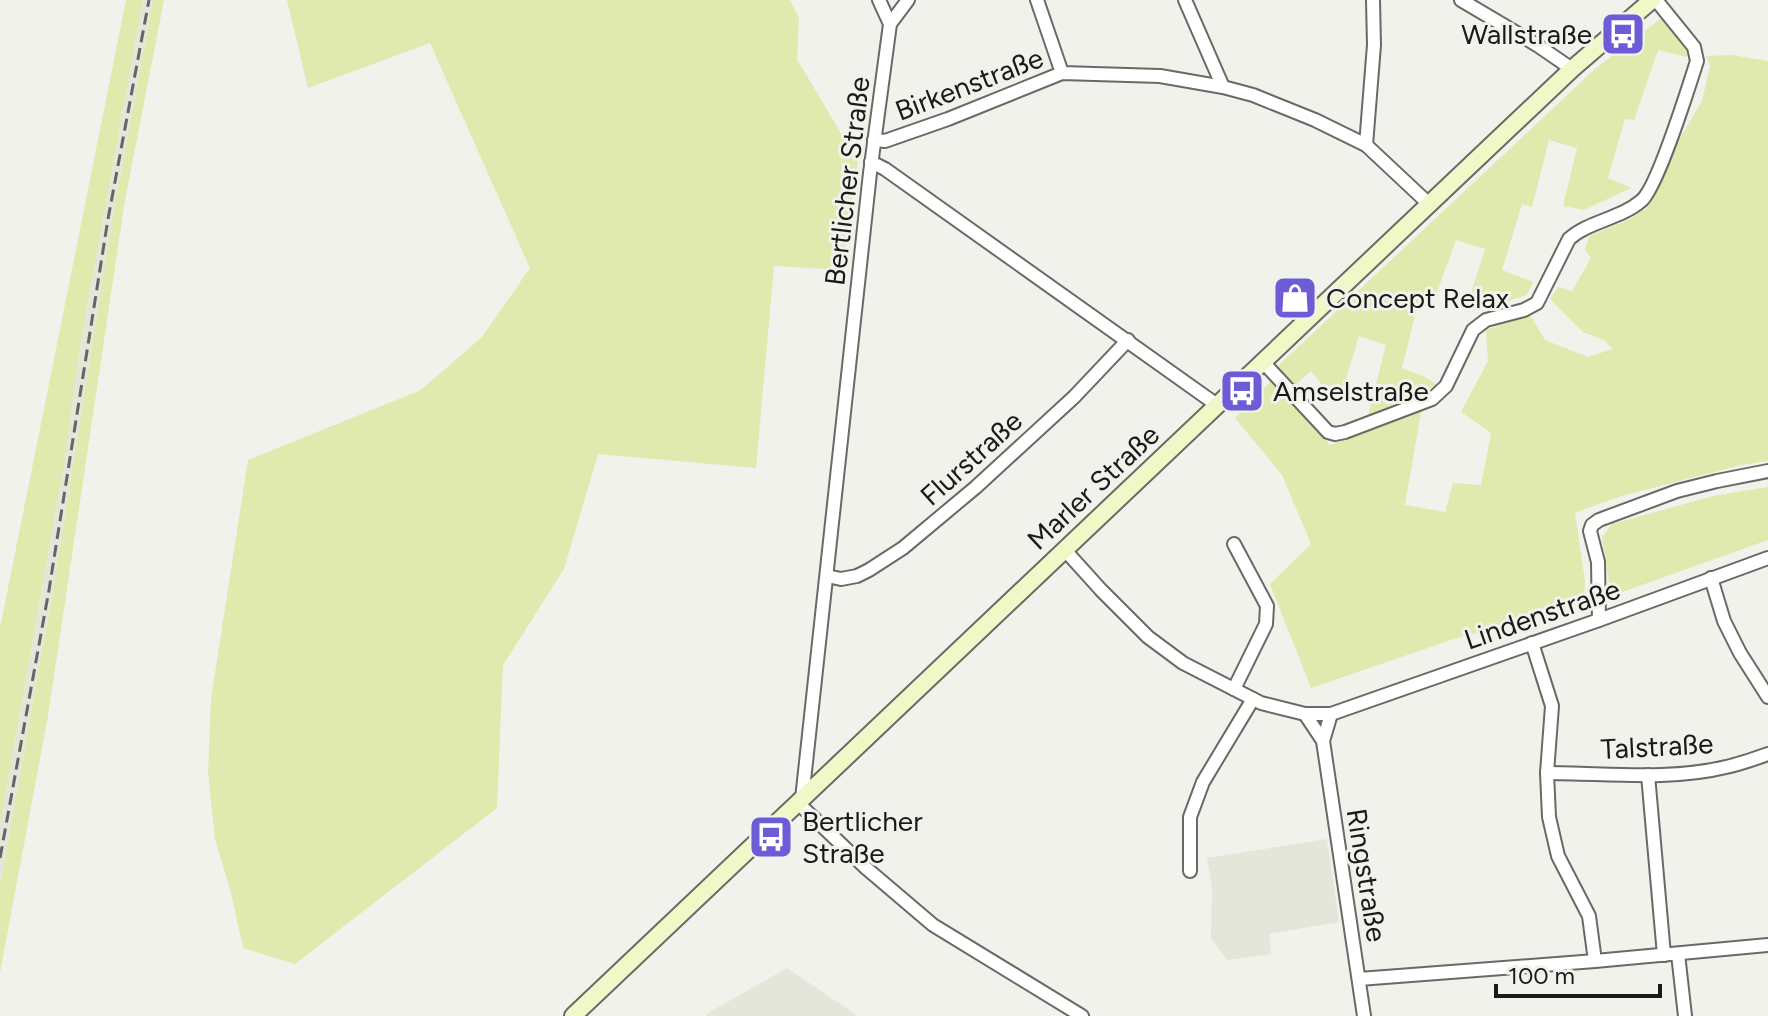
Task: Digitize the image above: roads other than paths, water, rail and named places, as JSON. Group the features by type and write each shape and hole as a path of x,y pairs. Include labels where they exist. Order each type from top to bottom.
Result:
{"main road":[{"name":"Marler Straße","path":"573,1016 1572,69 1654,0"}],"street":[{"path":"879,0 890,24 908,0"},
{"path":"1037,0 1062,73"},
{"path":"1185,0 1223,87"},
{"path":"1366,145 1374,45 1373,0"},
{"path":"1461,0 1572,69"},
{"path":"1263,362 1328,432 1335,434 1440,394 1473,330 1486,320 1515,313 1537,303 1569,239 1577,232 1629,210 1645,198 1664,157 1697,61 1694,47 1654,0"},
{"name":"Bertlicher Straße","path":"800,801 871,162 890,24"},
{"name":"Birkenstraße","path":"874,140 885,141 948,119 1062,73 1160,76 1253,95 1315,120 1366,145 1429,204"},
{"path":"871,162 1217,405"},
{"name":"Flurstraße","path":"827,576 841,579 857,576 903,548 949,511 1062,408 1128,340"},
{"path":"1599,620 1598,562 1590,531 1592,525 1677,491 1768,471"},
{"path":"1234,544 1267,606 1268,617 1234,689"},
{"name":"Lindenstraße","path":"1064,549 1148,637 1183,663 1253,699 1305,714 1331,714 1768,558"},
{"path":"1711,578 1724,621 1768,697"},
{"path":"1532,643 1552,706 1547,773 1549,817 1558,856 1589,916 1595,961"},
{"path":"1190,871 1190,817 1198,794 1253,699"},
{"name":"Ringstraße","path":"1305,714 1323,741 1364,1016"},
{"name":"Ringstraße","path":"1323,741 1331,714"},
{"name":"Talstraße","path":"1547,773 1688,773 1725,768 1768,754"},
{"path":"1648,775 1671,954 1685,1016"},
{"path":"800,801 866,868 933,925 1082,1016"},
{"path":"1359,979 1768,945"}],"railway":[{"path":"0,858 49,590 108,219 149,0"}],"place":[{"name":"Wallstraße","path":"1623,34"},
{"name":"Concept Relax","path":"1295,298"},
{"name":"Amselstraße","path":"1242,391"},
{"name":"Bertlicher Straße","path":"771,837"}]}
